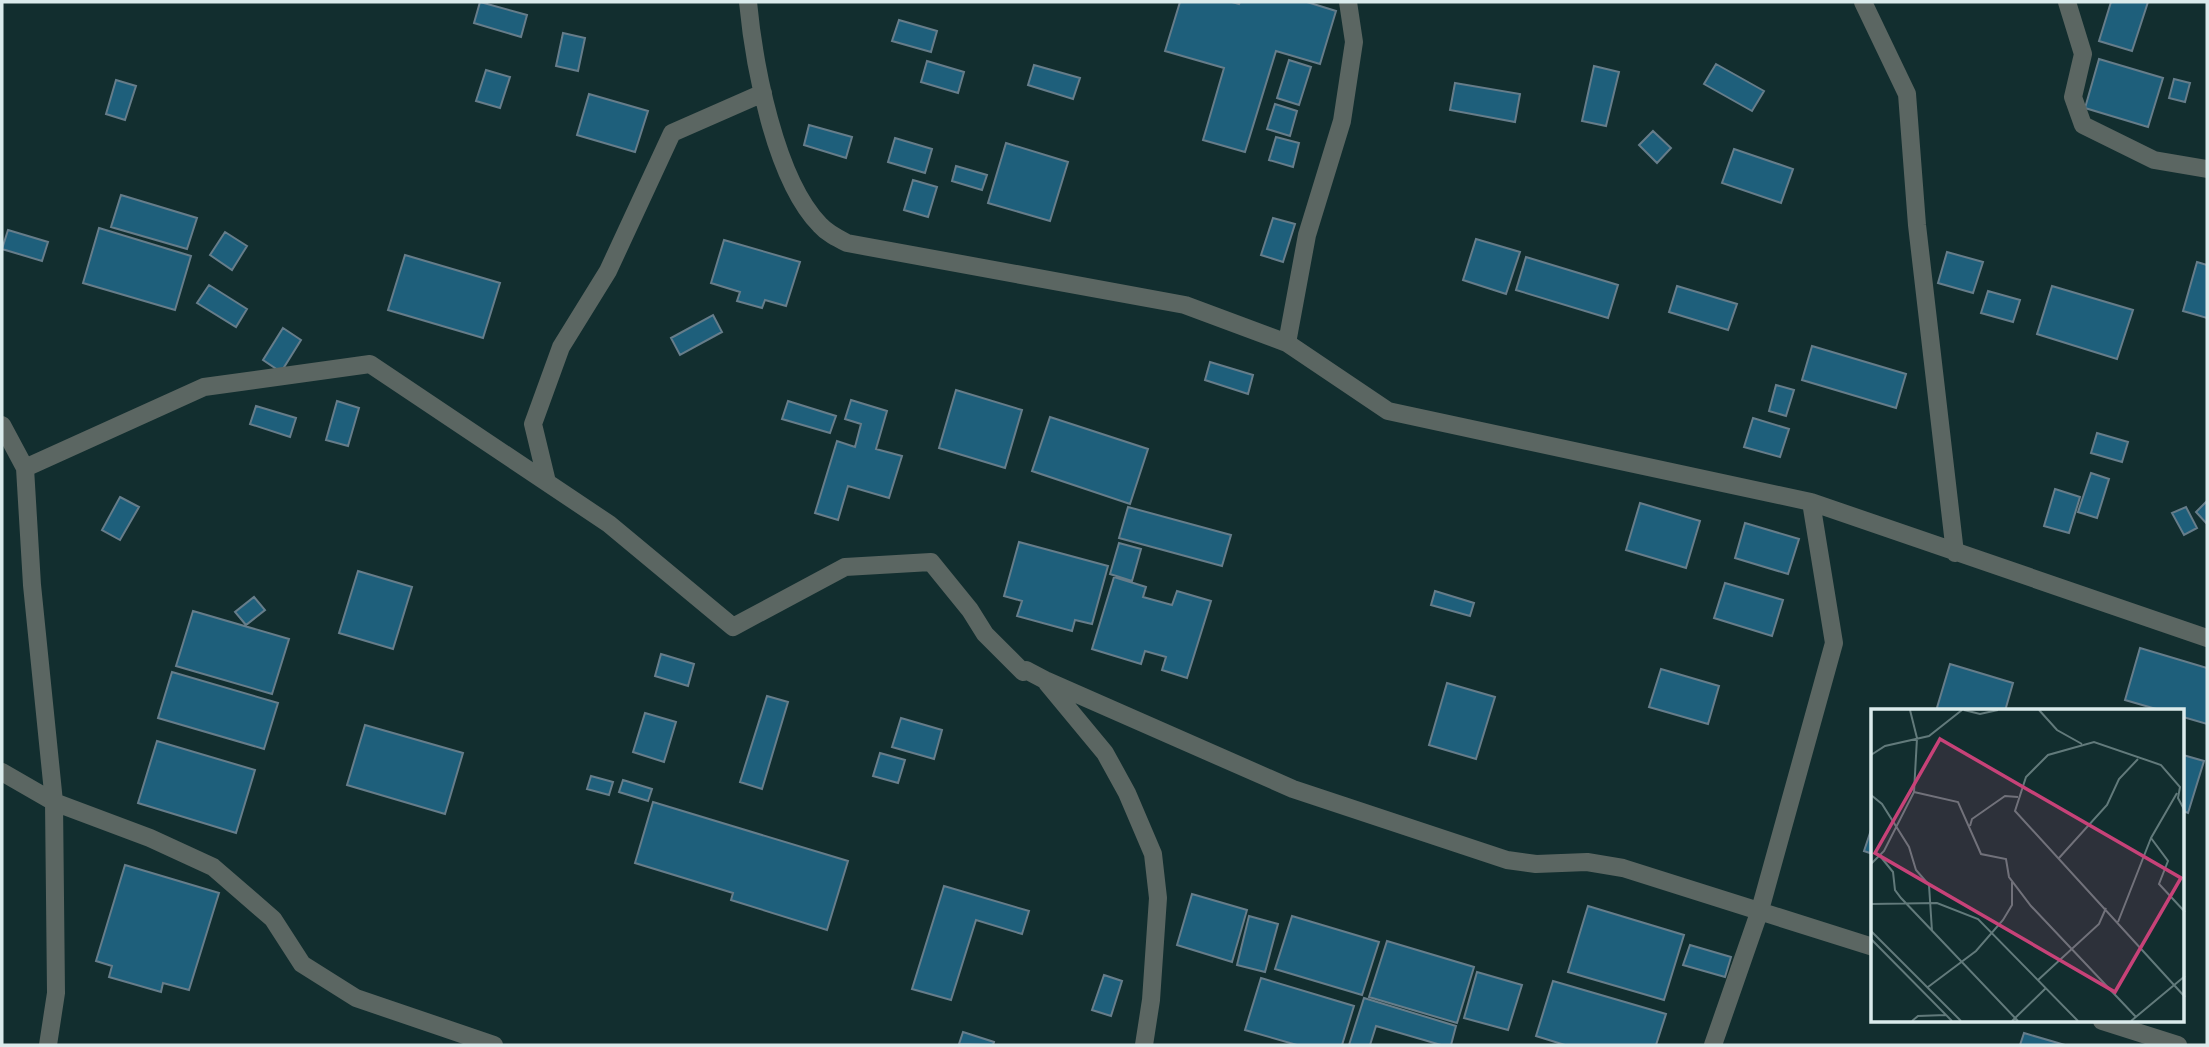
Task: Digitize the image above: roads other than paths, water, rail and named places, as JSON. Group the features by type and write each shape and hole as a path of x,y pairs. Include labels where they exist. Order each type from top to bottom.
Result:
{"street":[{"path":"748,2 763,93 778,145 800,200 821,227 847,243 1185,305 1287,343 1388,411 1811,502 2207,638"},
{"path":"1287,343 1307,235 1342,121 1354,42 1348,2"},
{"path":"1863,2 1907,94 1917,225 1955,553"},
{"path":"2067,2 2082,54 2073,97 2083,125 2154,160 2207,169"},
{"path":"547,482 533,424 542,398 561,347 608,271 672,133 763,93"},
{"path":"25,468 204,387 370,364 609,524 733,627 845,568 931,562 970,610 985,634 1023,672 1026,670 1293,789 1507,860 1536,864 1587,862 1623,868 1871,946"},
{"path":"2,425 25,468 32,585 54,802 57,993 50,1045"},
{"path":"1713,1045 1760,911 1834,643 1811,502"},
{"path":"1045,680 1105,753 1127,793 1153,854 1158,898 1151,1000 1144,1045"},
{"path":"2,772 54,802 150,838 213,867 273,919 302,964 356,998 494,1045"},
{"path":"2108,1023 2178,1045"}]}
